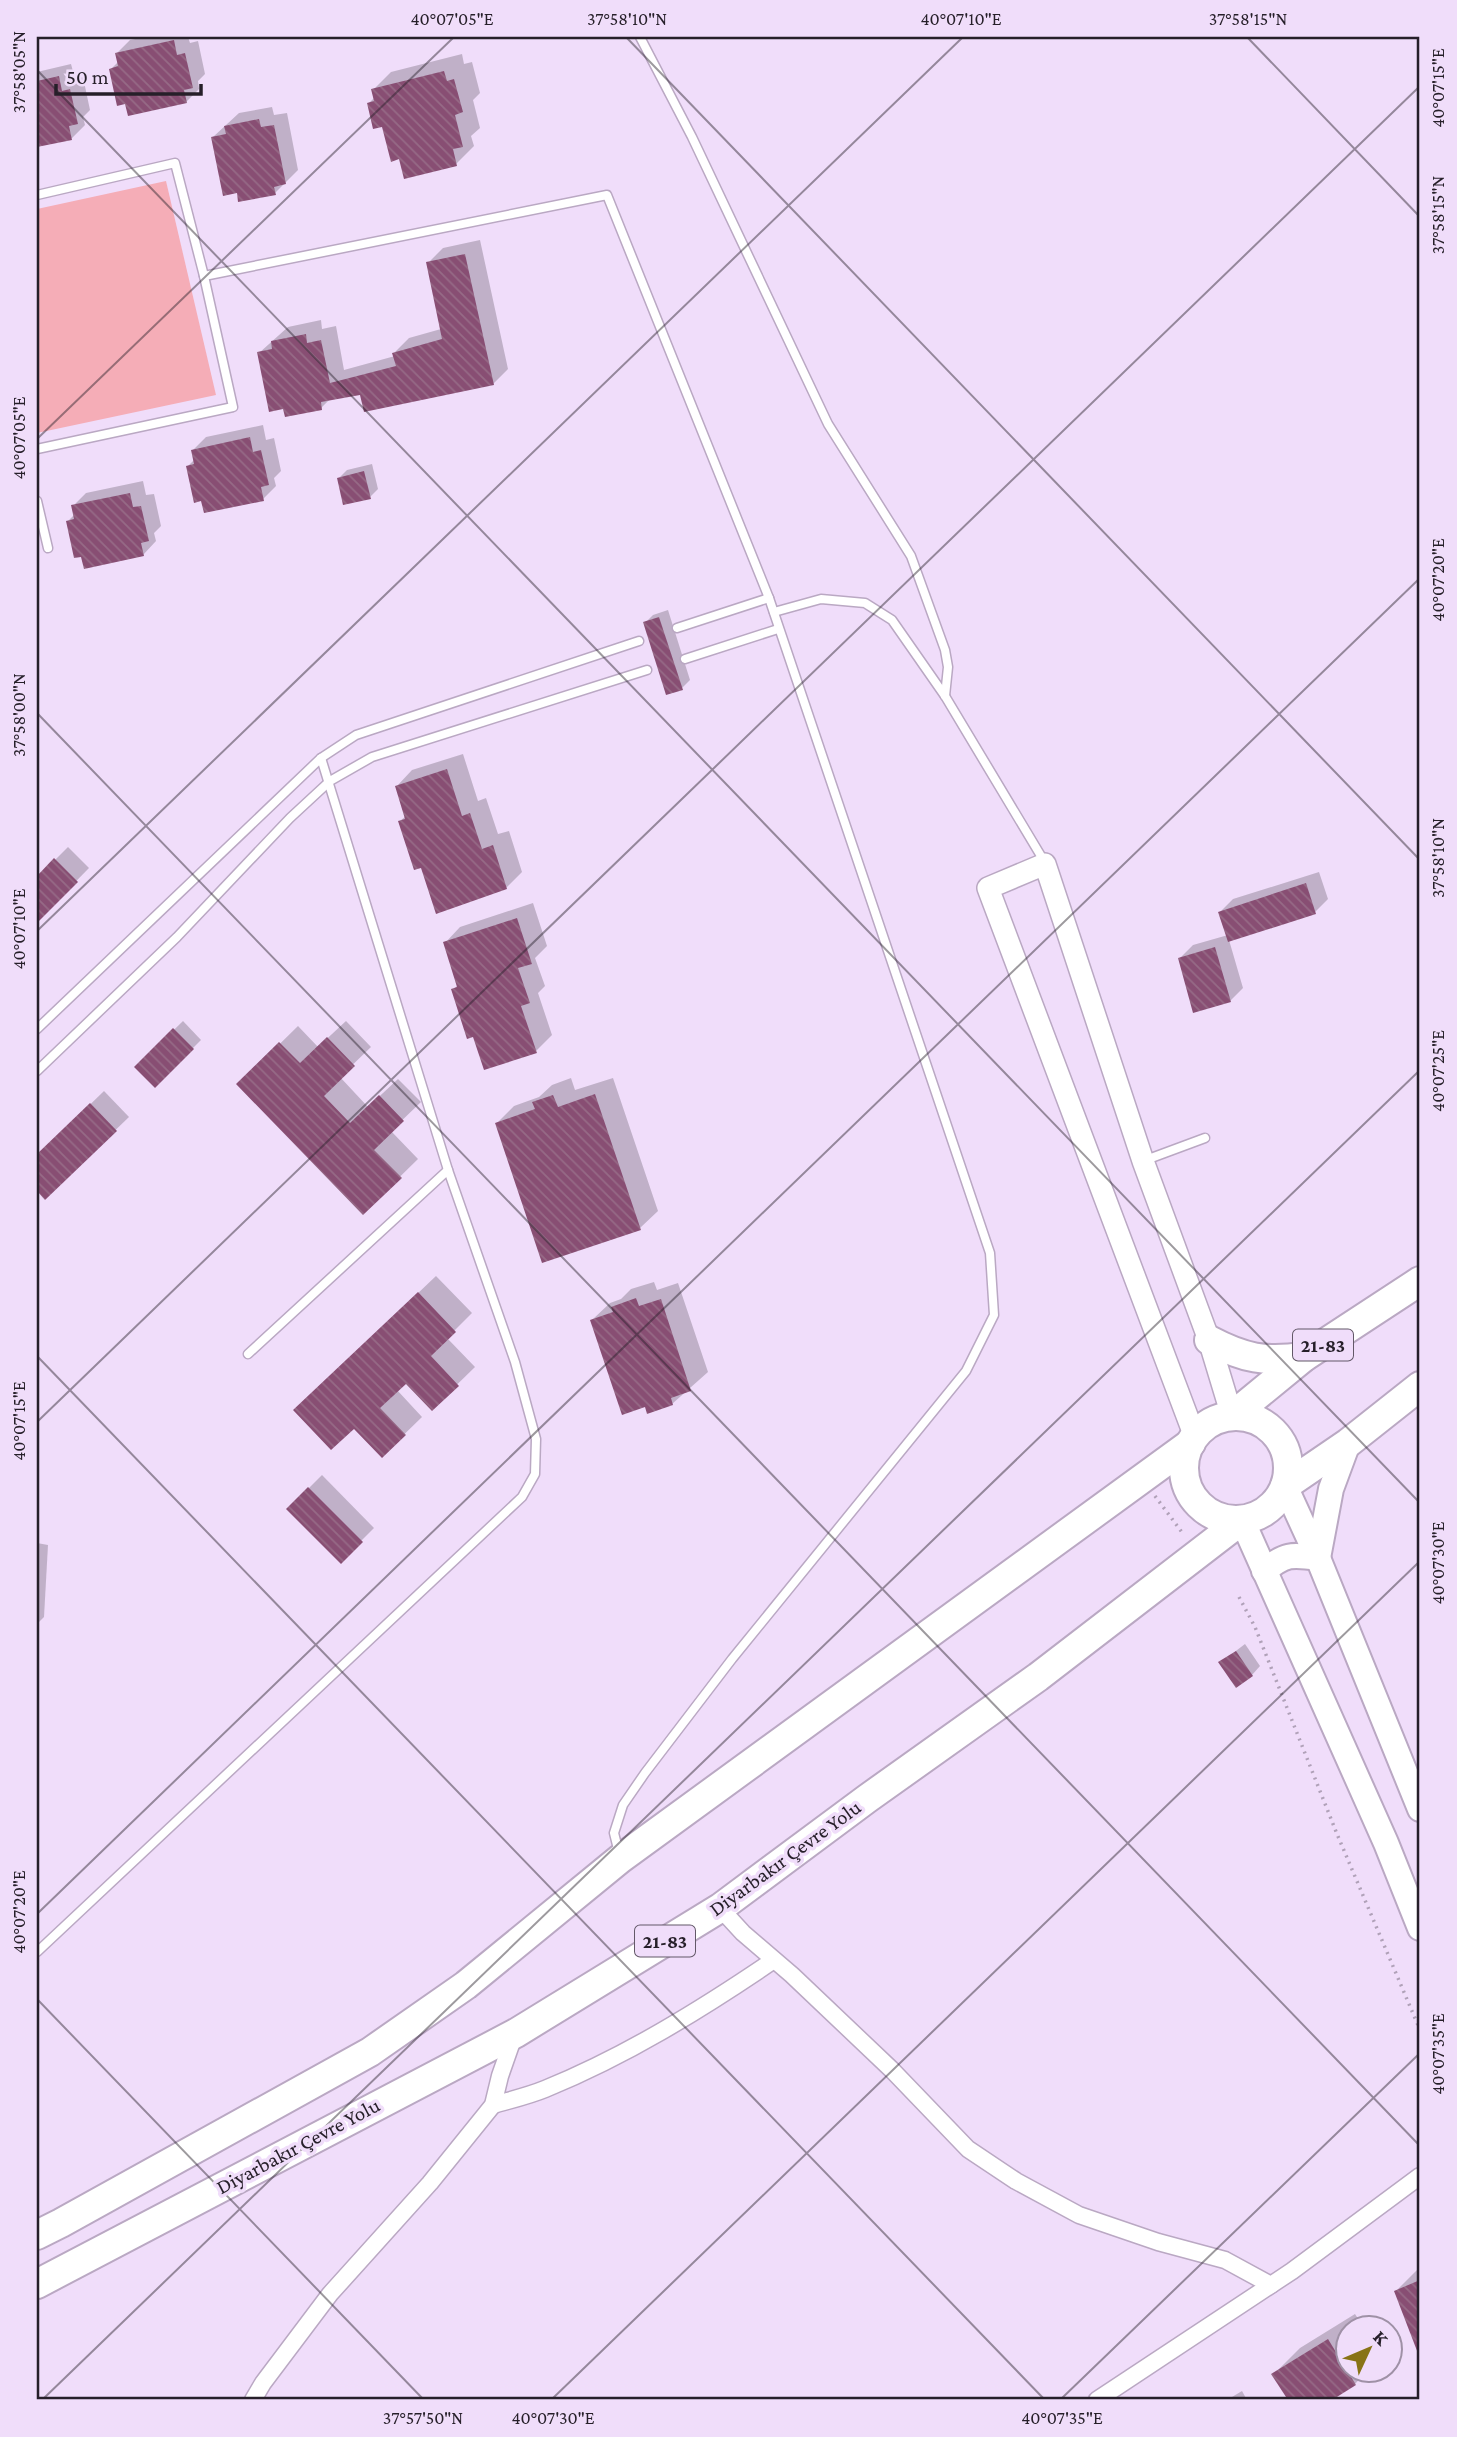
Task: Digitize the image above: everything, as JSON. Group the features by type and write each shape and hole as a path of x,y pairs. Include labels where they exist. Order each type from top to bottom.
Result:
{"highway":[{"name":"21-83","path":"1232,1416 1304,1357 1420,1281"},
{"path":"1209,1340 1248,1357 1272,1361 1304,1357"},
{"path":"1285,1486 1348,1443 1420,1386"},
{"path":"37,2235 370,2052 466,1985 620,1859 1193,1440 1211,1423 1232,1416 1247,1417 1261,1422 1273,1431 1282,1443 1287,1457 1288,1471 1279,1499 1269,1509 1242,1520 1214,1516 1202,1508 1193,1497 1184,1471 1193,1440"},
{"name":"Diyarbakır Çevre Yolu","path":"37,2284 516,2033 720,1908 1038,1677 1242,1520"}],"main road":[{"path":"1193,1440 988,888 1045,864 1143,1161 1209,1340 1232,1416"},
{"path":"1318,1558 1331,1489 1348,1443"},
{"path":"1285,1486 1318,1558 1420,1809"},
{"path":"1242,1520 1386,1843 1420,1928"},
{"path":"1264,1571 1278,1559 1288,1555 1318,1558"}],"street":[{"path":"720,1908 743,1933 892,2070 968,2149 1016,2182 1079,2215 1158,2242 1225,2260 1271,2285"},
{"path":"494,2105 544,2090 608,2060 712,2003 774,1960"},
{"path":"253,2400 330,2294 430,2183 494,2105 500,2077 516,2033"},
{"path":"1097,2400 1271,2285 1420,2176"}],"lane":[{"path":"640,37 692,137 828,424 911,556 945,650 945,696"},
{"path":"37,195 175,163 233,407 37,449"},
{"path":"204,276 607,195 769,598 990,1253 994,1315 966,1371 732,1659 623,1805 614,1833 620,1859"},
{"path":"37,500 48,548"},
{"path":"677,628 769,598"},
{"path":"774,612 821,599 865,603 892,620 945,696 1045,864"},
{"path":"685,659 778,629"},
{"path":"37,1029 321,758 356,735 639,641"},
{"path":"37,1071 177,937 290,818 330,781 372,757 647,670"},
{"path":"37,1952 522,1497 535,1474 537,1440 515,1362 448,1170 321,758"},
{"path":"1143,1161 1205,1138"},
{"path":"248,1354 448,1170"}],"path":[{"path":"1150,1489 1190,1542"},
{"path":"1239,1597 1255,1626 1337,1834 1420,2030"}],"shaded area":[{"path":"166,181 216,395 37,433 37,209"}],"building":[{"path":"174,40 177,55 185,53 193,88 184,90 187,103 128,116 125,104 117,106 109,69 118,66 115,53"},
{"path":"444,71 447,81 454,79 463,112 455,115 463,147 453,149 457,166 404,179 399,159 391,162 382,127 373,129 367,103 374,101 371,89"},
{"path":"59,76 62,91 70,89 78,124 69,126 72,140 37,147 37,81"},
{"path":"259,119 261,127 274,125 286,184 274,187 276,195 238,202 237,193 223,196 211,137 226,134 224,126"},
{"path":"465,254 494,385 364,412 360,395 321,402 322,410 285,417 283,409 269,412 257,352 272,349 271,341 306,334 307,343 321,340 330,383 396,366 392,353 442,339 426,262"},
{"path":"250,437 253,452 261,450 269,485 261,487 264,501 204,513 201,501 194,503 186,466 194,464 191,450"},
{"path":"364,471 371,499 343,505 337,478"},
{"path":"130,493 133,507 141,506 149,541 141,543 144,556 84,569 81,557 74,558 66,521 74,519 71,505"},
{"path":"659,617 683,690 666,695 643,622"},
{"path":"447,769 462,816 470,813 482,849 493,845 507,889 436,914 421,868 414,870 398,821 405,819 395,786"},
{"path":"54,858 78,882 37,923 37,876"},
{"path":"1306,883 1316,914 1228,942 1218,912"},
{"path":"517,918 532,964 518,968 530,1003 521,1006 537,1053 484,1070 473,1037 467,1039 451,989 457,987 443,942"},
{"path":"1215,947 1231,1002 1193,1013 1178,958"},
{"path":"173,1028 194,1049 155,1088 134,1067"},
{"path":"327,1037 355,1066 324,1096 350,1123 379,1095 404,1121 374,1150 402,1178 363,1215 236,1084 279,1042 300,1063"},
{"path":"595,1094 641,1230 542,1263 495,1123 535,1109 532,1102 553,1095 558,1107"},
{"path":"90,1103 117,1131 45,1200 37,1191 37,1154"},
{"path":"418,1292 456,1332 431,1356 459,1386 432,1411 406,1384 380,1408 406,1435 382,1458 354,1429 331,1450 293,1410"},
{"path":"636,1298 639,1306 661,1299 691,1391 671,1398 673,1405 647,1414 645,1407 622,1415 590,1320 613,1312 611,1307"},
{"path":"308,1487 363,1542 341,1564 286,1509"},
{"path":"1236,1651 1253,1676 1236,1688 1218,1662"},
{"path":"1420,2280 1419,2356 1404,2314 1394,2291"},
{"path":"1328,2339 1334,2349 1334,2384 1356,2385 1332,2400 1288,2400 1271,2374"}]}
